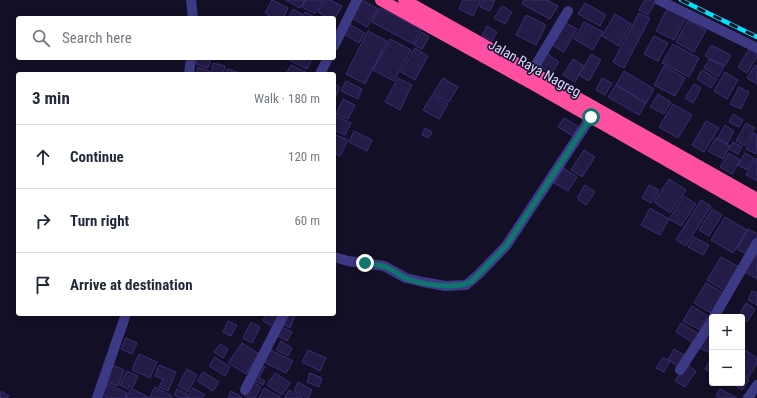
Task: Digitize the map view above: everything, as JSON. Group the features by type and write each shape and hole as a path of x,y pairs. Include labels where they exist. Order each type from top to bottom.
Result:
{"highway":[{"name":"Jalan Raya Nagreg","path":"381,0 591,117 757,212"},
{"name":"Jalan Raya Nagreg","path":"404,0 757,199"}],"street":[{"path":"191,0 192,16"},
{"path":"336,42 357,0"},
{"path":"659,0 757,48"},
{"path":"532,71 568,11"},
{"path":"189,72 191,60"},
{"path":"321,72 327,60"},
{"path":"336,258 348,261 384,266 406,278 423,282 445,286 466,285 506,246 591,117"},
{"path":"716,314 757,243"},
{"path":"97,398 125,316"},
{"path":"245,390 283,316"},
{"path":"680,370 709,325"},
{"path":"748,398 757,384"}],"building":[{"path":"272,0 288,8 284,16 270,16 265,13"},
{"path":"285,0 305,0 300,8"},
{"path":"306,0 323,0 315,14 302,7"},
{"path":"325,0 330,0 342,6 336,16 325,16 318,12"},
{"path":"360,0 378,9 367,27 350,17"},
{"path":"463,0 481,0 473,16 459,9"},
{"path":"483,0 495,0 490,11 480,7"},
{"path":"524,0 547,0 558,6 550,19 522,4"},
{"path":"645,0 650,0 655,3 648,15 639,10"},
{"path":"585,3 606,15 600,26 578,14"},
{"path":"502,6 512,12 505,24 494,18"},
{"path":"380,8 421,29 413,44 372,22"},
{"path":"293,9 302,14 300,16 289,16"},
{"path":"667,9 686,18 674,40 656,31"},
{"path":"305,12 313,16 302,16"},
{"path":"639,13 650,18 624,68 613,62"},
{"path":"615,14 631,24 619,46 602,36"},
{"path":"526,15 546,25 536,45 516,35"},
{"path":"688,20 706,30 694,52 676,42"},
{"path":"563,21 577,29 564,52 550,44"},
{"path":"584,22 603,32 593,50 574,39"},
{"path":"349,24 365,33 359,43 344,34"},
{"path":"487,26 497,32 492,41 482,36"},
{"path":"368,31 387,41 365,84 346,74"},
{"path":"422,32 429,37 422,49 414,45"},
{"path":"654,36 668,43 658,61 644,54"},
{"path":"390,39 411,50 394,81 373,70"},
{"path":"673,44 699,58 689,77 662,63"},
{"path":"711,45 731,55 725,66 705,56"},
{"path":"751,46 757,50 757,57 747,73 738,67"},
{"path":"415,48 428,56 415,80 401,72"},
{"path":"546,53 559,62 551,74 538,65"},
{"path":"591,54 601,60 589,81 579,75"},
{"path":"573,59 584,66 575,82 563,75"},
{"path":"709,59 724,67 718,77 704,68"},
{"path":"197,60 211,60 208,68 196,64"},
{"path":"289,60 312,60 307,69"},
{"path":"213,63 225,66 224,72 211,72"},
{"path":"291,65 306,72 287,72"},
{"path":"755,65 757,66 757,84 747,78"},
{"path":"664,66 685,78 675,96 654,85"},
{"path":"198,67 210,71 210,72 197,72"},
{"path":"227,69 237,72 226,72"},
{"path":"702,70 717,79 711,88 697,79"},
{"path":"624,71 654,89 646,103 616,85"},
{"path":"725,72 738,80 727,99 714,91"},
{"path":"398,78 412,85 400,110 385,102"},
{"path":"443,78 458,87 449,102 433,94"},
{"path":"602,78 612,83 605,95 596,90"},
{"path":"346,81 362,89 358,99 341,91"},
{"path":"694,84 701,88 693,103 685,98"},
{"path":"336,85 340,87 336,96"},
{"path":"616,85 646,103 639,115 608,97"},
{"path":"739,87 749,92 741,109 730,104"},
{"path":"658,94 671,102 664,114 650,107"},
{"path":"432,95 448,104 439,119 423,110"},
{"path":"343,99 355,105 348,119 336,114"},
{"path":"673,104 692,115 678,138 659,127"},
{"path":"733,114 743,120 739,127 729,122"},
{"path":"336,116 351,123 345,135 336,131"},
{"path":"564,118 579,127 573,136 558,127"},
{"path":"706,121 719,128 704,152 692,145"},
{"path":"746,123 755,128 745,146 736,141"},
{"path":"725,125 734,131 727,144 717,139"},
{"path":"425,128 432,132 429,138 422,135"},
{"path":"354,131 372,140 367,151 349,142"},
{"path":"754,133 757,135 756,154 746,149"},
{"path":"336,135 348,140 340,156 336,154"},
{"path":"716,138 730,146 723,159 708,151"},
{"path":"733,142 742,147 738,154 729,149"},
{"path":"584,150 595,157 582,177 571,170"},
{"path":"729,153 740,160 732,174 720,167"},
{"path":"745,153 754,158 747,170 738,165"},
{"path":"756,158 757,159 757,181 746,175"},
{"path":"563,168 577,177 568,191 554,183"},
{"path":"669,179 686,190 670,213 654,202"},
{"path":"585,185 595,192 586,205 577,198"},
{"path":"649,185 659,190 651,203 642,198"},
{"path":"684,196 696,204 681,226 669,219"},
{"path":"701,200 711,206 686,246 676,240"},
{"path":"650,208 669,219 660,235 641,225"},
{"path":"712,209 722,215 709,236 699,230"},
{"path":"725,217 747,230 733,253 711,240"},
{"path":"748,229 757,234 757,238 748,255 737,249"},
{"path":"694,237 709,245 703,255 688,247"},
{"path":"757,252 757,279 745,272"},
{"path":"721,257 741,268 726,292 707,280"},
{"path":"706,283 723,293 711,313 694,303"},
{"path":"752,291 757,293 757,305 748,300"},
{"path":"746,303 755,309 747,322 745,321 745,314 740,314"},
{"path":"692,306 708,316 700,330 683,321"},
{"path":"265,316 279,316 274,327 263,321"},
{"path":"286,316 295,316 290,328 282,324"},
{"path":"228,321 237,325 231,336 223,332"},
{"path":"251,322 260,327 252,343 243,338"},
{"path":"681,323 699,334 693,343 676,332"},
{"path":"280,326 292,332 287,341 276,335"},
{"path":"708,333 709,334 709,352 700,348"},
{"path":"126,338 137,343 132,354 121,349"},
{"path":"281,341 292,348 288,356 276,350"},
{"path":"242,343 259,354 246,374 228,363"},
{"path":"220,344 228,349 223,358 214,352"},
{"path":"268,349 293,361 286,373 262,361"},
{"path":"674,349 686,356 679,367 668,360"},
{"path":"308,350 326,358 320,371 302,362"},
{"path":"745,350 757,358 757,364 748,378 745,376"},
{"path":"139,354 157,362 150,378 132,370"},
{"path":"215,357 230,367 225,376 209,366"},
{"path":"663,357 670,361 664,372 656,368"},
{"path":"709,363 709,371 705,369"},
{"path":"686,364 696,371 685,387 675,381"},
{"path":"112,365 124,370 118,386 105,381"},
{"path":"159,365 176,372 168,391 159,387 163,379 155,376"},
{"path":"260,365 265,367 259,378 265,381 263,385 252,379"},
{"path":"187,369 197,375 188,392 178,386"},
{"path":"127,371 138,376 133,387 129,386 128,389 120,385"},
{"path":"203,372 219,382 213,391 197,381"},
{"path":"275,373 290,383 282,395 267,385"},
{"path":"310,373 322,378 319,387 307,382"},
{"path":"745,378 749,380 745,386"},
{"path":"252,381 261,387 255,398 249,398 244,395"},
{"path":"298,382 312,390 308,398 294,391"},
{"path":"108,384 127,393 125,398 107,398 102,395"},
{"path":"736,386 745,386 742,390"},
{"path":"155,387 172,396 171,398 149,398"},
{"path":"131,388 148,397 126,398"},
{"path":"193,388 205,395 203,398 187,398"},
{"path":"264,388 280,397 280,398 259,398"},
{"path":"177,389 187,394 186,398 181,398 174,395"},
{"path":"720,389 737,398 720,398 716,396"},
{"path":"289,390 303,398 284,398"},
{"path":"1,391 9,396 7,398 0,398"},
{"path":"231,391 242,397 228,398"}],"railway":[{"path":"681,0 757,37"}],"route":[{"path":"365,263 384,266 406,278 423,282 445,286 466,285 472,281 506,246 591,117"}]}
